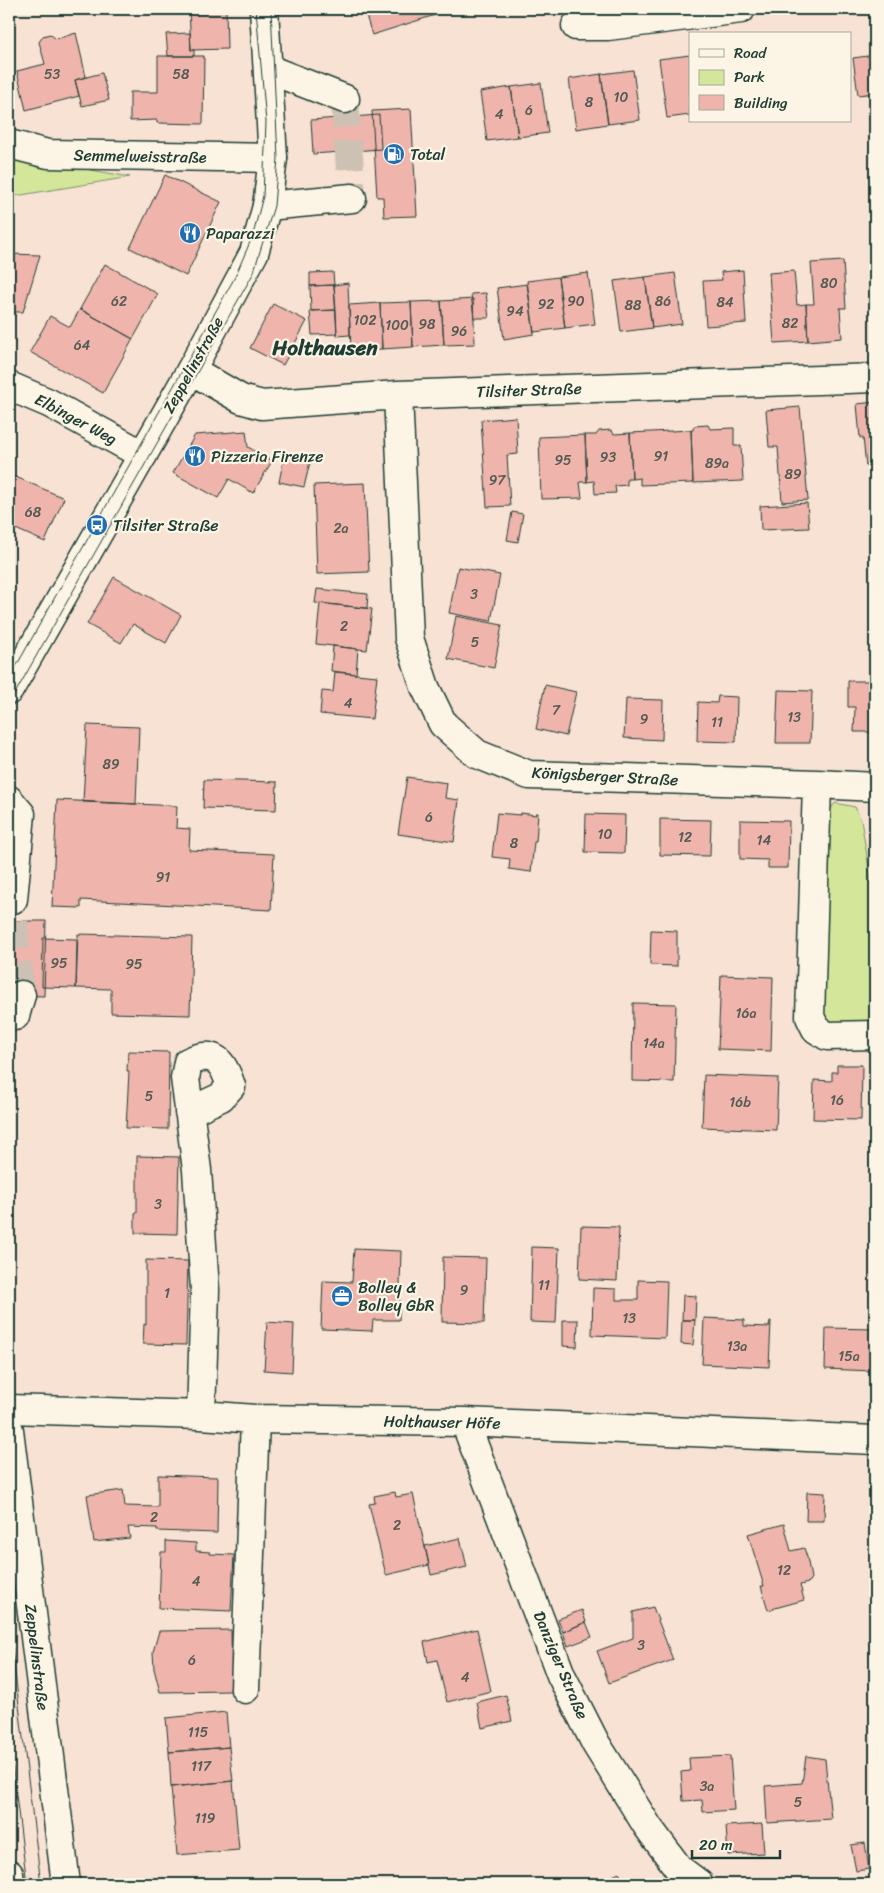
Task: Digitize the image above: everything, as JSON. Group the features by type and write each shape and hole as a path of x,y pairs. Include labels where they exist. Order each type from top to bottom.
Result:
{"street":[{"name":"Zeppelinstraße","path":"9,690 191,370 254,253 268,206 272,158 264,9"},
{"path":"576,26 608,26 742,9"},
{"path":"268,69 345,99"},
{"name":"Semmelweisstraße","path":"9,144 48,154 272,158"},
{"path":"268,206 352,198"},
{"name":"Tilsiter Straße","path":"191,370 241,399 262,405 398,395 875,378"},
{"name":"Elbinger Weg","path":"9,386 50,403 142,454"},
{"name":"Königsberger Straße","path":"398,395 409,638 425,687 443,724 477,754 529,775 875,787"},
{"path":"817,784 810,1017 816,1030 828,1036 875,1034"},
{"path":"9,800 22,814 12,906"},
{"path":"189,1112 197,1170 205,1290 201,1415"},
{"name":"Holthauser Höfe","path":"9,1409 201,1415 255,1419 465,1422 875,1440"},
{"path":"245,1690 255,1419"},
{"name":"Danziger Straße","path":"465,1422 561,1675 596,1744 648,1827 679,1869 699,1884"},
{"name":"Zeppelinstraße","path":"9,1430 66,1884"},
{"path":"9,1874 10,1884"}],"green space":[{"path":"9,154 13,156 130,177 9,197"},
{"path":"835,803 855,807 861,820 875,904 875,1026 829,1023 818,1007 825,817"}],"building":[{"path":"189,9 226,9 227,49 191,50"},
{"path":"364,9 454,9 372,35"},
{"path":"76,33 86,77 75,80 79,96 26,110 17,71 45,64 39,42 43,36 50,34 56,39"},
{"path":"190,33 191,50 194,50 194,56 168,56 166,34"},
{"path":"689,55 689,115 667,118 659,59"},
{"path":"875,55 875,93 858,95 853,58"},
{"path":"158,56 204,56 203,124 157,123 157,120 130,121 130,92 158,92"},
{"path":"633,70 640,120 608,124 601,74"},
{"path":"102,73 109,100 82,106 75,80"},
{"path":"601,74 608,124 576,129 569,79"},
{"path":"541,83 548,133 518,137 511,87"},
{"path":"511,87 518,137 487,141 480,92"},
{"name":"Total","path":"411,109 417,216 384,217 383,197 377,197 372,111"},
{"path":"379,115 381,149 313,154 311,120"},
{"path":"165,175 221,202 186,276 130,248"},
{"path":"9,254 40,255 23,312 9,312"},
{"path":"843,261 846,308 840,308 842,338 808,341 806,304 814,304 811,263"},
{"path":"105,264 158,294 133,339 80,309"},
{"path":"743,270 746,323 706,326 703,281 722,280 721,272"},
{"path":"794,271 797,305 806,304 808,341 774,343 769,273"},
{"path":"333,272 334,285 310,286 310,273"},
{"path":"588,273 595,324 565,328 558,277"},
{"path":"675,273 682,324 652,328 645,277"},
{"path":"558,277 565,328 534,332 527,281"},
{"path":"645,277 652,328 621,332 614,281"},
{"path":"348,283 350,335 337,336 334,285"},
{"path":"527,284 534,334 504,339 497,288"},
{"path":"334,285 336,310 311,311 310,286"},
{"path":"486,293 489,318 474,318 471,294"},
{"path":"473,299 475,344 444,345 441,301"},
{"path":"441,301 444,345 413,347 411,302"},
{"path":"411,302 413,347 382,349 380,303"},
{"path":"380,303 382,349 351,350 349,305"},
{"path":"273,304 307,321 283,365 250,348"},
{"path":"80,309 133,339 103,393 30,352 50,316 70,327"},
{"path":"336,310 337,334 312,335 310,311"},
{"path":"875,402 875,465 866,466 863,438 860,438 857,404"},
{"path":"800,407 808,500 782,502 778,447 769,447 766,410"},
{"path":"516,417 518,454 507,455 510,506 487,507 481,420"},
{"path":"708,425 710,429 734,428 734,446 741,446 743,481 693,483 691,430 693,430 694,426"},
{"path":"611,430 614,434 630,433 632,479 627,479 627,485 615,486 616,493 595,494 594,481 587,482 585,435 596,435 599,431"},
{"path":"691,430 693,483 640,485 640,478 632,479 630,433"},
{"path":"246,431 248,447 272,461 253,493 229,479 218,498 173,473 195,435"},
{"path":"585,435 587,482 580,482 582,498 541,499 539,437"},
{"path":"284,457 310,462 304,487 279,482"},
{"path":"9,474 64,498 45,542 9,526"},
{"path":"365,483 369,572 317,574 314,485"},
{"path":"807,503 809,528 761,530 760,506"},
{"path":"512,512 523,514 518,542 507,540"},
{"path":"458,567 500,575 491,621 449,613"},
{"path":"114,577 181,615 166,643 133,624 121,643 87,624"},
{"path":"317,589 368,594 367,608 315,603"},
{"path":"320,603 372,609 367,650 316,644"},
{"path":"456,616 502,625 494,668 448,659"},
{"path":"333,646 358,649 356,674 331,671"},
{"path":"335,672 377,676 372,719 320,714 322,691 333,692"},
{"path":"848,681 875,681 875,732 854,732 855,707 848,707"},
{"path":"545,685 576,692 566,736 536,729"},
{"path":"778,690 812,691 810,743 776,743"},
{"path":"718,696 737,697 736,742 697,741 698,702 717,703"},
{"path":"626,699 663,700 662,740 624,738"},
{"path":"87,725 139,727 136,804 83,802"},
{"path":"407,777 447,783 445,798 459,800 454,842 398,834"},
{"path":"204,780 277,782 276,810 203,808"},
{"path":"57,800 177,806 176,828 190,829 189,850 274,854 271,910 81,900 81,908 52,907"},
{"path":"497,813 536,815 538,813 531,872 509,869 510,859 492,857"},
{"path":"586,814 625,815 624,853 585,852"},
{"path":"660,819 711,820 710,856 660,855"},
{"path":"740,820 789,821 788,868 768,868 768,860 740,859"},
{"path":"9,921 46,921 44,996 9,995"},
{"path":"651,930 677,931 677,966 650,965"},
{"path":"78,934 192,937 190,1015 111,1013 111,989 76,988"},
{"path":"43,938 77,939 76,988 42,987"},
{"path":"721,975 773,977 771,1051 718,1049"},
{"path":"633,1003 676,1004 674,1082 632,1081"},
{"path":"128,1051 169,1052 168,1129 126,1128 129,1071 127,1071"},
{"path":"837,1065 862,1065 861,1120 813,1119 814,1080 832,1081 832,1072 837,1072"},
{"path":"704,1075 778,1078 776,1130 702,1127"},
{"path":"137,1156 179,1157 177,1234 135,1233"},
{"path":"581,1226 619,1227 617,1281 579,1279"},
{"path":"532,1247 559,1248 556,1323 530,1322"},
{"path":"354,1249 401,1251 399,1320 373,1320 372,1331 321,1329 323,1281 352,1282"},
{"path":"443,1257 486,1258 484,1323 442,1322"},
{"path":"146,1260 188,1261 186,1345 143,1344 144,1324 146,1325"},
{"path":"638,1280 667,1281 665,1338 592,1335 593,1288 616,1289 616,1300 638,1300"},
{"path":"683,1295 696,1296 695,1320 682,1320"},
{"path":"704,1318 744,1320 744,1326 769,1327 771,1321 769,1367 702,1364"},
{"path":"563,1320 578,1320 577,1347 563,1346"},
{"path":"682,1320 695,1320 693,1345 681,1344"},
{"path":"267,1322 294,1324 292,1372 264,1370"},
{"path":"826,1328 875,1329 873,1371 825,1369"},
{"path":"158,1475 218,1477 217,1533 157,1531 157,1528 128,1527 130,1538 94,1542 87,1495 123,1490 125,1506 158,1507"},
{"path":"395,1492 396,1497 413,1494 429,1565 386,1575 369,1504 375,1503 374,1496"},
{"path":"807,1492 825,1493 824,1521 806,1521"},
{"path":"784,1524 791,1551 804,1548 811,1578 808,1583 800,1585 804,1600 768,1610 761,1586 764,1586 748,1534"},
{"path":"460,1538 467,1567 431,1575 425,1546"},
{"path":"166,1541 196,1543 196,1551 210,1552 210,1554 234,1555 231,1611 159,1608 161,1552 166,1552"},
{"path":"653,1607 673,1660 609,1683 597,1651 633,1638 633,1612"},
{"path":"582,1610 586,1622 563,1632 558,1619"},
{"path":"586,1622 592,1637 568,1646 563,1632"},
{"path":"477,1629 491,1691 447,1702 437,1660 428,1662 424,1642"},
{"path":"231,1630 232,1691 160,1692 154,1669 153,1652 159,1631"},
{"path":"506,1695 512,1721 482,1728 477,1702"},
{"path":"226,1712 229,1747 169,1752 166,1718"},
{"path":"229,1747 233,1781 171,1787 169,1752"},
{"path":"730,1756 734,1810 703,1812 702,1800 683,1801 681,1772 690,1771 689,1758"},
{"path":"806,1756 825,1759 831,1819 767,1823 765,1786 802,1783"},
{"path":"233,1781 239,1850 177,1855 171,1787"},
{"path":"762,1824 764,1853 728,1855 726,1826"},
{"path":"865,1843 869,1869 856,1871 851,1845"},
{"path":"618,1872 628,1884 604,1884"}],"tunnel":[{"path":"345,99 352,198"},
{"path":"14,921 15,950 21,995"}],"tram line":[{"path":"9,679 235,277 253,235 263,196 266,122 256,9"},
{"path":"9,704 253,274 274,206 278,158 271,9"},
{"path":"9,1624 41,1884"},
{"path":"9,1738 27,1884"}],"place":[{"name":"Total","path":"394,154"},
{"name":"Paparazzi","path":"190,233"},
{"name":"Pizzeria Firenze","path":"195,456"},
{"name":"Tilsiter Straße","path":"97,525"},
{"name":"Bolley & Bolley GbR","path":"342,1296"}],"district":[{"name":"Holthausen","path":"325,348"}]}
